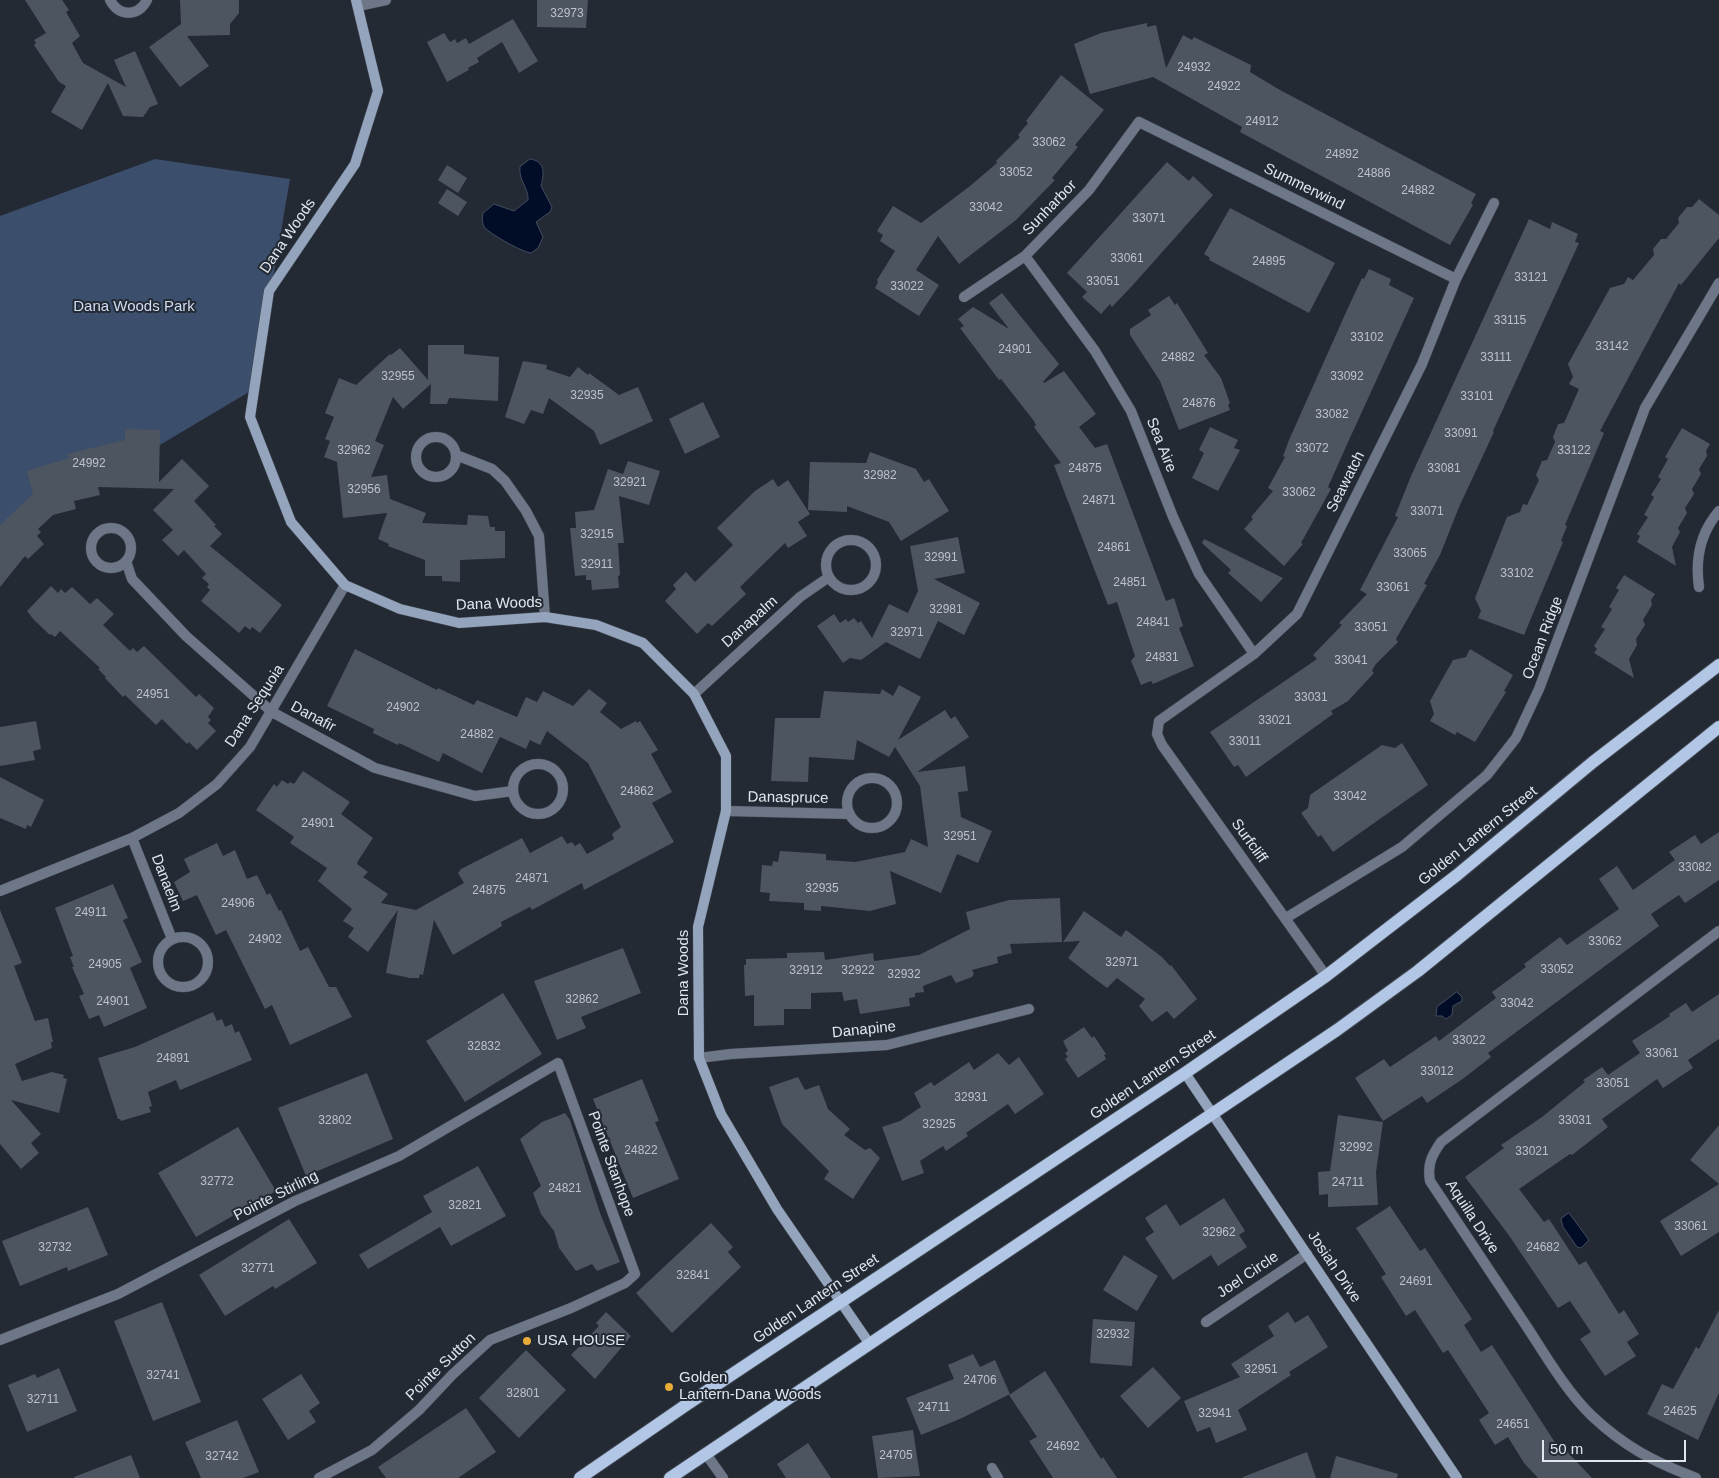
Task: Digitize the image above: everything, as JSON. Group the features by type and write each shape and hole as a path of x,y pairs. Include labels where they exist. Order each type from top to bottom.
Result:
{"main road":[{"name":"Golden Lantern Street","path":"580,1478 1186,1073 1326,976 1457,876 1592,762 1719,665"},
{"path":"670,1478 1337,1030 1411,976 1719,727"}],"street":[{"path":"110,0 115,8 130,13 138,11 147,0"},
{"path":"357,3 386,0"},
{"name":"Dana Woods","path":"357,3 378,91 355,164 269,290 250,417 291,522 346,585 400,609 459,623 545,617 596,625 644,643 694,694 726,756 726,811 698,927 699,1058 721,1114 778,1209 869,1343"},
{"name":"Sunharbor","path":"964,297 1025,256 1088,190 1140,122"},
{"name":"Summerwind","path":"1140,122 1456,279"},
{"name":"Seawatch","path":"1159,721 1254,654 1297,614 1422,364 1456,279 1494,203"},
{"name":"Sea Aire","path":"1025,256 1095,351 1131,411 1173,517 1200,574 1254,654"},
{"name":"Ocean Ridge","path":"1286,918 1382,860 1416,835 1487,775 1516,738 1554,650 1645,408 1719,283"},
{"path":"456,455 451,470 437,477 423,472 416,458 420,443 434,436 449,441 456,455 492,469 505,481 526,511 539,536 545,617"},
{"path":"1699,587 1696,566 1701,542 1719,511"},
{"name":"Danafir","path":"126,561 112,568 98,563 90,550 95,534 109,528 124,532 131,547 126,561 132,579 186,636 272,712 375,768 475,796 513,791"},
{"path":"848,540 858,542 867,546 873,554 876,563 875,573 870,582 863,588 844,589 835,585 829,577 826,568 827,558 831,549 839,543 848,540"},
{"name":"Danapalm","path":"694,694 800,597 829,577"},
{"name":"Dana Sequoia","path":"0,891 132,838 179,813 217,784 250,747 346,585"},
{"name":"Surfcliff","path":"1159,721 1156,734 1162,745 1326,976"},
{"path":"535,764 545,765 560,777 562,796 557,805 549,811 540,814 530,813 515,801 513,791 518,773 526,767 535,764"},
{"path":"869,778 879,779 888,784 894,791 896,810 891,819 884,825 864,827 856,822 850,814 847,805 848,796 852,787 860,780 869,778"},
{"name":"Danaspruce","path":"726,811 850,814"},
{"name":"Danaelm","path":"132,838 172,939"},
{"name":"Aquilla Drive","path":"1696,1478 1654,1462 1623,1442 1590,1415 1555,1370 1430,1181 1428,1167 1441,1142 1719,931"},
{"path":"181,936 190,938 199,942 205,950 208,959 207,969 202,978 195,984 186,987 176,985 167,981 161,973 158,964 159,954 172,939 181,936"},
{"name":"Danapine","path":"699,1058 732,1054 887,1045 1029,1009"},
{"name":"Pointe Stanhope","path":"558,1063 635,1274"},
{"name":"Pointe Stirling","path":"0,1340 118,1294 295,1201 400,1156 558,1063"},
{"name":"Josiah Drive","path":"1186,1073 1457,1478"},
{"name":"Joel Circle","path":"1206,1322 1307,1254"},
{"name":"Pointe Sutton","path":"319,1478 334,1474 372,1450 419,1410 452,1375 490,1340 625,1283 635,1274"},
{"path":"706,1454 723,1478"},
{"path":"992,1468 998,1478"}],"green space":[{"name":"Dana Woods Park","path":"155,159 290,179 254,389 0,540 0,216"}],"shaded area":[{"path":"530,159 539,162 543,169 541,186 552,207 550,212 536,222 543,237 538,248 531,253 500,239 485,228 482,219 483,213 494,204 514,211 528,200 520,167"},
{"path":"1457,992 1462,997 1462,1001 1453,1006 1452,1015 1446,1019 1442,1016 1436,1016 1437,1007"},
{"path":"1569,1213 1589,1240 1581,1248 1577,1247 1563,1227 1561,1219"}],"building":[{"path":"25,0 62,0 69,10 66,12 80,36 72,43 83,63 126,87 114,60 135,51 158,104 150,107 143,117 123,116 108,83 82,130 51,112 66,86 59,82 34,45 36,43 34,40 46,33"},
{"path":"180,0 239,0 239,13 230,24 230,35 187,36 209,66 180,87 149,47 181,24"},
{"path":"537,0 588,0 586,28 537,27"},
{"path":"513,19 538,61 519,73 502,42 477,58 479,62 468,68 469,70 447,82 427,42 444,33 450,42 455,39 457,43 466,38 469,44"},
{"path":"1147,23 1147,27 1156,25 1166,68 1183,35 1192,40 1194,37 1251,65 1250,72 1280,90 1476,194 1471,203 1473,205 1450,245 1240,132 1242,127 1153,77 1090,94 1074,44 1101,33"},
{"path":"1061,75 1104,110 1075,145 1078,147 1052,178 1055,180 1016,220 959,264 938,236 916,270 939,285 919,316 875,288 877,280 895,251 880,241 883,235 877,231 893,206 921,223 970,186 997,163 996,161 1020,137 1018,135 1028,123 1026,121"},
{"path":"1167,162 1189,181 1193,176 1213,195 1132,286 1112,307 1110,304 1101,314 1082,297 1087,292 1067,273"},
{"path":"447,165 467,178 458,193 438,180"},
{"path":"447,189 467,202 458,216 438,203"},
{"path":"1699,199 1719,215 1719,238 1681,285 1679,283 1600,431 1604,433 1565,525 1567,526 1561,541 1563,542 1524,635 1478,618 1481,611 1475,598 1507,517 1520,512 1523,504 1527,505 1539,480 1536,475 1542,461 1547,460 1555,442 1553,437 1558,424 1564,423 1579,389 1569,384 1573,377 1568,364 1610,288 1624,284 1628,277 1633,280 1654,255 1653,249 1661,239 1666,239 1679,223 1678,218 1687,207 1692,207"},
{"path":"1230,208 1335,263 1309,313 1209,260 1210,258 1204,254"},
{"path":"1529,219 1550,229 1552,222 1578,234 1575,242 1579,243 1459,507 1440,555 1424,584 1427,585 1396,639 1398,642 1375,665 1372,671 1374,673 1348,701 1331,711 1333,714 1246,777 1238,765 1234,767 1210,732 1317,659 1313,655 1342,625 1339,623 1367,594 1360,590 1398,517 1395,516 1411,476"},
{"path":"1369,269 1391,279 1389,285 1414,298 1328,487 1331,489 1301,543 1303,544 1284,566 1244,529 1253,519 1251,517 1273,491 1268,488 1285,457 1283,456 1289,440 1347,310 1362,278 1364,279"},
{"path":"1002,293 1059,364 1043,382 1064,371 1096,414 1079,427 1095,448 1107,444 1166,601 1174,598 1183,626 1179,628 1194,666 1153,684 1151,681 1141,685 1131,661 1135,656 1117,602 1108,605 1054,465 1061,463 1034,427 1036,425 1034,421 1001,379 999,380 960,328 964,326 958,319 973,307 1009,329 989,303"},
{"path":"1169,296 1175,305 1177,303 1208,353 1204,355 1221,378 1230,403 1228,405 1230,410 1179,430 1160,381 1130,335 1130,329 1151,315 1148,310"},
{"path":"428,345 464,345 464,354 499,357 498,401 449,398 447,404 430,404 431,384 403,409 393,397 375,441 384,445 371,477 387,475 390,499 426,513 422,523 467,525 468,515 488,516 490,527 495,527 495,531 505,531 505,558 460,560 460,582 442,581 442,576 425,576 425,560 388,546 389,544 378,539 387,513 343,518 337,462 324,457 330,441 325,439 334,417 325,413 339,378 356,385 390,354 400,348 428,380"},
{"path":"523,361 547,365 546,369 570,377 578,367 619,395 638,387 653,421 600,445 594,431 549,398 543,414 531,410 524,424 505,417"},
{"path":"703,402 720,437 685,454 669,419"},
{"path":"1210,427 1238,440 1234,448 1240,450 1218,491 1192,478 1204,453 1199,450"},
{"path":"1682,428 1710,444 1706,451 1707,456 1699,469 1701,474 1692,489 1694,494 1685,508 1687,513 1678,528 1680,532 1672,547 1676,566 1637,542 1640,536 1637,534 1648,517 1644,515 1654,497 1651,495 1661,479 1658,477 1668,459 1665,457"},
{"path":"125,429 160,430 159,482 182,459 209,486 194,501 222,534 210,546 282,605 260,633 252,627 250,630 245,626 239,633 201,601 210,590 207,587 209,584 202,578 206,574 184,550 178,556 162,540 173,530 153,510 174,489 98,487 100,495 74,501 76,509 53,515 38,529 41,532 37,536 44,544 28,559 25,556 0,587 0,525 33,494 27,471 69,458 67,454 125,440"},
{"path":"870,452 916,469 924,482 929,479 949,511 901,541 889,522 847,506 847,512 808,510 810,462 866,463"},
{"path":"628,461 660,471 649,505 619,496 624,543 618,543 619,588 592,590 591,580 586,580 586,575 575,576 570,528 576,528 575,512 594,510 608,469 623,474"},
{"path":"773,479 778,487 788,480 810,514 798,522 807,536 788,548 785,543 740,587 746,594 712,626 708,623 697,634 665,601 676,589 673,585 686,572 695,582 733,545 717,528 755,491"},
{"path":"958,537 965,573 934,579 980,603 964,635 938,621 920,659 886,642 861,660 850,658 843,663 817,626 834,614 840,623 846,619 848,622 854,618 858,623 861,621 872,638 889,604 908,613 918,591 910,546"},
{"path":"1204,539 1283,578 1261,602 1228,573 1231,570 1202,543"},
{"path":"1624,575 1655,594 1651,600 1652,605 1643,620 1645,625 1636,639 1637,645 1629,659 1634,678 1594,653 1597,649 1594,646 1605,629 1601,627 1612,609 1609,607 1619,590 1616,588"},
{"path":"51,586 58,593 61,589 65,593 72,587 90,604 97,598 114,614 103,625 130,651 133,648 137,652 144,646 196,697 199,694 214,708 208,717 211,720 208,723 216,731 197,750 189,742 187,744 162,719 156,725 125,695 123,697 105,678 98,669 100,668 60,631 55,637 50,635 27,611"},
{"path":"355,649 437,690 438,688 474,705 477,700 517,717 526,697 537,702 543,691 573,706 589,689 607,703 600,712 621,729 636,721 637,723 640,721 658,750 651,754 672,792 652,803 674,842 584,890 582,883 532,910 530,907 501,922 502,926 453,955 434,920 423,975 420,974 419,978 410,978 386,973 398,910 368,952 348,937 354,928 343,921 352,909 318,881 327,868 290,843 293,836 256,810 274,784 277,787 282,780 288,784 290,782 294,784 303,771 350,802 341,814 373,838 357,864 368,872 363,877 388,894 381,903 416,910 464,883 458,873 461,869 522,838 530,853 562,836 567,844 572,842 575,846 580,843 587,854 614,839 612,834 621,827 588,763 547,731 540,745 530,740 526,749 500,737 482,773 443,753 439,762 399,743 398,745 373,733 374,729 327,706"},
{"path":"1470,649 1513,675 1504,691 1506,692 1475,742 1457,732 1455,735 1430,721 1434,714 1430,701 1453,660 1466,657"},
{"path":"899,685 921,697 898,740 945,710 951,719 955,716 969,737 917,772 965,766 968,791 958,792 961,817 992,831 978,863 957,854 941,893 890,871 896,904 870,911 821,906 821,911 804,910 804,903 769,901 770,893 760,892 762,865 772,866 773,861 778,862 780,851 826,854 826,860 855,862 905,852 911,839 928,847 920,786 895,747 889,757 857,740 854,760 809,757 808,782 771,781 775,718 820,718 824,691 880,694 882,689 893,696"},
{"path":"36,721 41,749 33,751 35,760 0,766 0,727"},
{"path":"1402,743 1428,785 1333,852 1321,835 1318,837 1301,813 1308,808 1310,795 1382,745 1395,748"},
{"path":"0,777 44,800 31,827 27,825 26,829 0,818"},
{"path":"1719,832 1719,880 1685,903 1679,895 1651,914 1659,926 1488,1053 1491,1057 1464,1078 1427,1103 1422,1096 1383,1121 1355,1078 1384,1059 1390,1067 1436,1036 1439,1041 1496,998 1492,992 1526,967 1524,964 1560,937 1567,945 1619,909 1599,879 1617,866 1633,890 1675,860 1669,852 1695,835 1701,844"},
{"path":"217,843 223,856 235,850 247,879 257,875 267,895 270,893 279,911 281,910 300,951 308,947 329,987 336,987 352,1017 290,1045 272,1005 265,1009 226,930 216,935 197,895 183,901 174,882 190,872 184,859"},
{"path":"113,884 128,918 123,920 142,962 130,968 147,1008 104,1027 99,1015 89,1019 79,996 84,994 72,967 74,967 70,957 73,956 55,908"},
{"path":"1060,898 1062,942 1010,944 1012,953 997,957 998,963 972,970 974,974 972,977 956,983 951,975 923,986 924,992 915,993 915,997 909,998 910,1006 860,1014 857,999 844,1001 842,992 811,993 811,1009 784,1009 784,1025 754,1026 754,995 745,996 744,965 746,965 746,959 787,958 787,953 824,952 825,960 873,953 874,961 919,955 970,929 966,912 1009,900"},
{"path":"0,910 22,963 14,966 35,1021 48,1018 53,1042 51,1042 52,1048 15,1064 22,1081 52,1072 64,1075 63,1078 67,1079 59,1113 11,1100 41,1134 31,1143 39,1153 21,1169 0,1144"},
{"path":"1084,911 1121,937 1126,930 1162,957 1171,965 1197,999 1174,1019 1167,1011 1152,1022 1139,1006 1145,999 1117,978 1107,988 1091,976 1068,958 1080,941 1063,942"},
{"path":"623,948 641,993 581,1017 586,1028 557,1040 534,981"},
{"path":"503,993 542,1054 465,1102 426,1041"},
{"path":"1719,994 1719,1039 1688,1060 1693,1068 1663,1088 1657,1079 1602,1119 1608,1127 1572,1155 1570,1154 1519,1189 1544,1222 1549,1219 1579,1265 1586,1261 1619,1314 1624,1310 1639,1334 1627,1342 1636,1356 1605,1376 1580,1339 1591,1332 1570,1301 1558,1308 1508,1234 1465,1177 1504,1148 1501,1145 1542,1117 1585,1082 1583,1080 1602,1067 1608,1075 1640,1053 1632,1041 1670,1016 1669,1014 1686,1003 1692,1012"},
{"path":"213,1012 217,1021 222,1019 225,1027 232,1024 235,1033 239,1031 252,1060 180,1090 176,1080 148,1092 152,1106 149,1107 151,1112 121,1121 118,1119 98,1058 135,1047"},
{"path":"1084,1027 1092,1038 1094,1036 1106,1054 1104,1055 1106,1059 1078,1078 1065,1059 1068,1057 1065,1053 1068,1051 1063,1041"},
{"path":"998,1053 1009,1065 1019,1057 1044,1094 1015,1114 1008,1104 966,1133 968,1136 946,1151 943,1146 920,1161 924,1173 902,1181 882,1127 900,1121 921,1107 914,1093 931,1082 934,1086 969,1062 974,1070"},
{"path":"367,1073 393,1139 306,1176 278,1108"},
{"path":"798,1077 805,1090 819,1085 828,1109 850,1129 844,1135 865,1150 870,1148 880,1158 853,1199 824,1179 829,1171 782,1124 769,1087"},
{"path":"642,1079 659,1121 655,1122 679,1179 633,1198 593,1099"},
{"path":"565,1113 570,1120 600,1213 620,1262 597,1271 592,1264 576,1271 559,1248 554,1231 541,1214 533,1193 541,1186 520,1139 542,1122"},
{"path":"1338,1115 1383,1122 1376,1172 1378,1205 1328,1207 1328,1194 1319,1195 1318,1172 1330,1171"},
{"path":"1719,1125 1719,1184 1690,1160"},
{"path":"238,1127 276,1191 196,1237 158,1173"},
{"path":"478,1166 506,1216 451,1246 440,1227 368,1269 359,1255 432,1212 423,1196"},
{"path":"1719,1184 1719,1232 1681,1256 1660,1221"},
{"path":"1224,1198 1245,1231 1239,1235 1247,1247 1218,1266 1211,1255 1173,1280 1145,1238 1154,1232 1145,1218 1166,1204 1180,1226"},
{"path":"1390,1206 1420,1251 1425,1248 1472,1319 1464,1325 1481,1352 1492,1345 1556,1444 1558,1442 1592,1478 1538,1478 1524,1463 1508,1437 1495,1445 1479,1420 1489,1413 1448,1350 1443,1353 1415,1310 1406,1316 1381,1277 1386,1274 1356,1228"},
{"path":"88,1207 108,1255 68,1271 67,1267 20,1286 2,1241"},
{"path":"289,1219 317,1263 275,1289 273,1286 225,1316 199,1275"},
{"path":"711,1223 733,1247 728,1252 741,1267 672,1333 636,1293"},
{"path":"1124,1255 1158,1276 1137,1311 1103,1290"},
{"path":"162,1302 201,1402 153,1421 114,1321"},
{"path":"1719,1310 1719,1393 1698,1440 1647,1414 1662,1384 1673,1389 1696,1347 1699,1349"},
{"path":"606,1312 631,1336 595,1379 571,1355 599,1326 596,1323"},
{"path":"1288,1312 1295,1323 1308,1315 1328,1347 1289,1372 1291,1375 1238,1410 1247,1430 1216,1443 1210,1427 1197,1432 1184,1401 1240,1377 1231,1364 1274,1336 1268,1326"},
{"path":"1093,1319 1135,1322 1132,1366 1090,1363"},
{"path":"526,1350 566,1390 519,1438 479,1398"},
{"path":"973,1354 980,1367 995,1360 1010,1394 962,1418 921,1435 906,1398 954,1379 948,1365"},
{"path":"1153,1367 1181,1398 1148,1428 1120,1396"},
{"path":"59,1368 77,1411 27,1432 8,1385 35,1374 37,1378"},
{"path":"1045,1371 1101,1459 1103,1457 1117,1478 1053,1478 1029,1441 1037,1437 1009,1395"},
{"path":"301,1374 320,1403 309,1411 316,1422 288,1440 262,1399"},
{"path":"466,1408 496,1452 458,1478 386,1478 378,1467"},
{"path":"237,1420 259,1472 243,1478 201,1478 185,1442"},
{"path":"913,1430 920,1476 878,1478 872,1436"},
{"path":"808,1443 831,1478 786,1478 777,1464"},
{"path":"1307,1452 1316,1478 1243,1478 1243,1477"},
{"path":"131,1455 140,1478 74,1477"},
{"path":"1336,1456 1398,1474 1397,1478 1330,1478"}],"place":[{"name":"USA HOUSE","path":"527,1341"},
{"name":"Golden Lantern-Dana Woods","path":"669,1387"}]}
